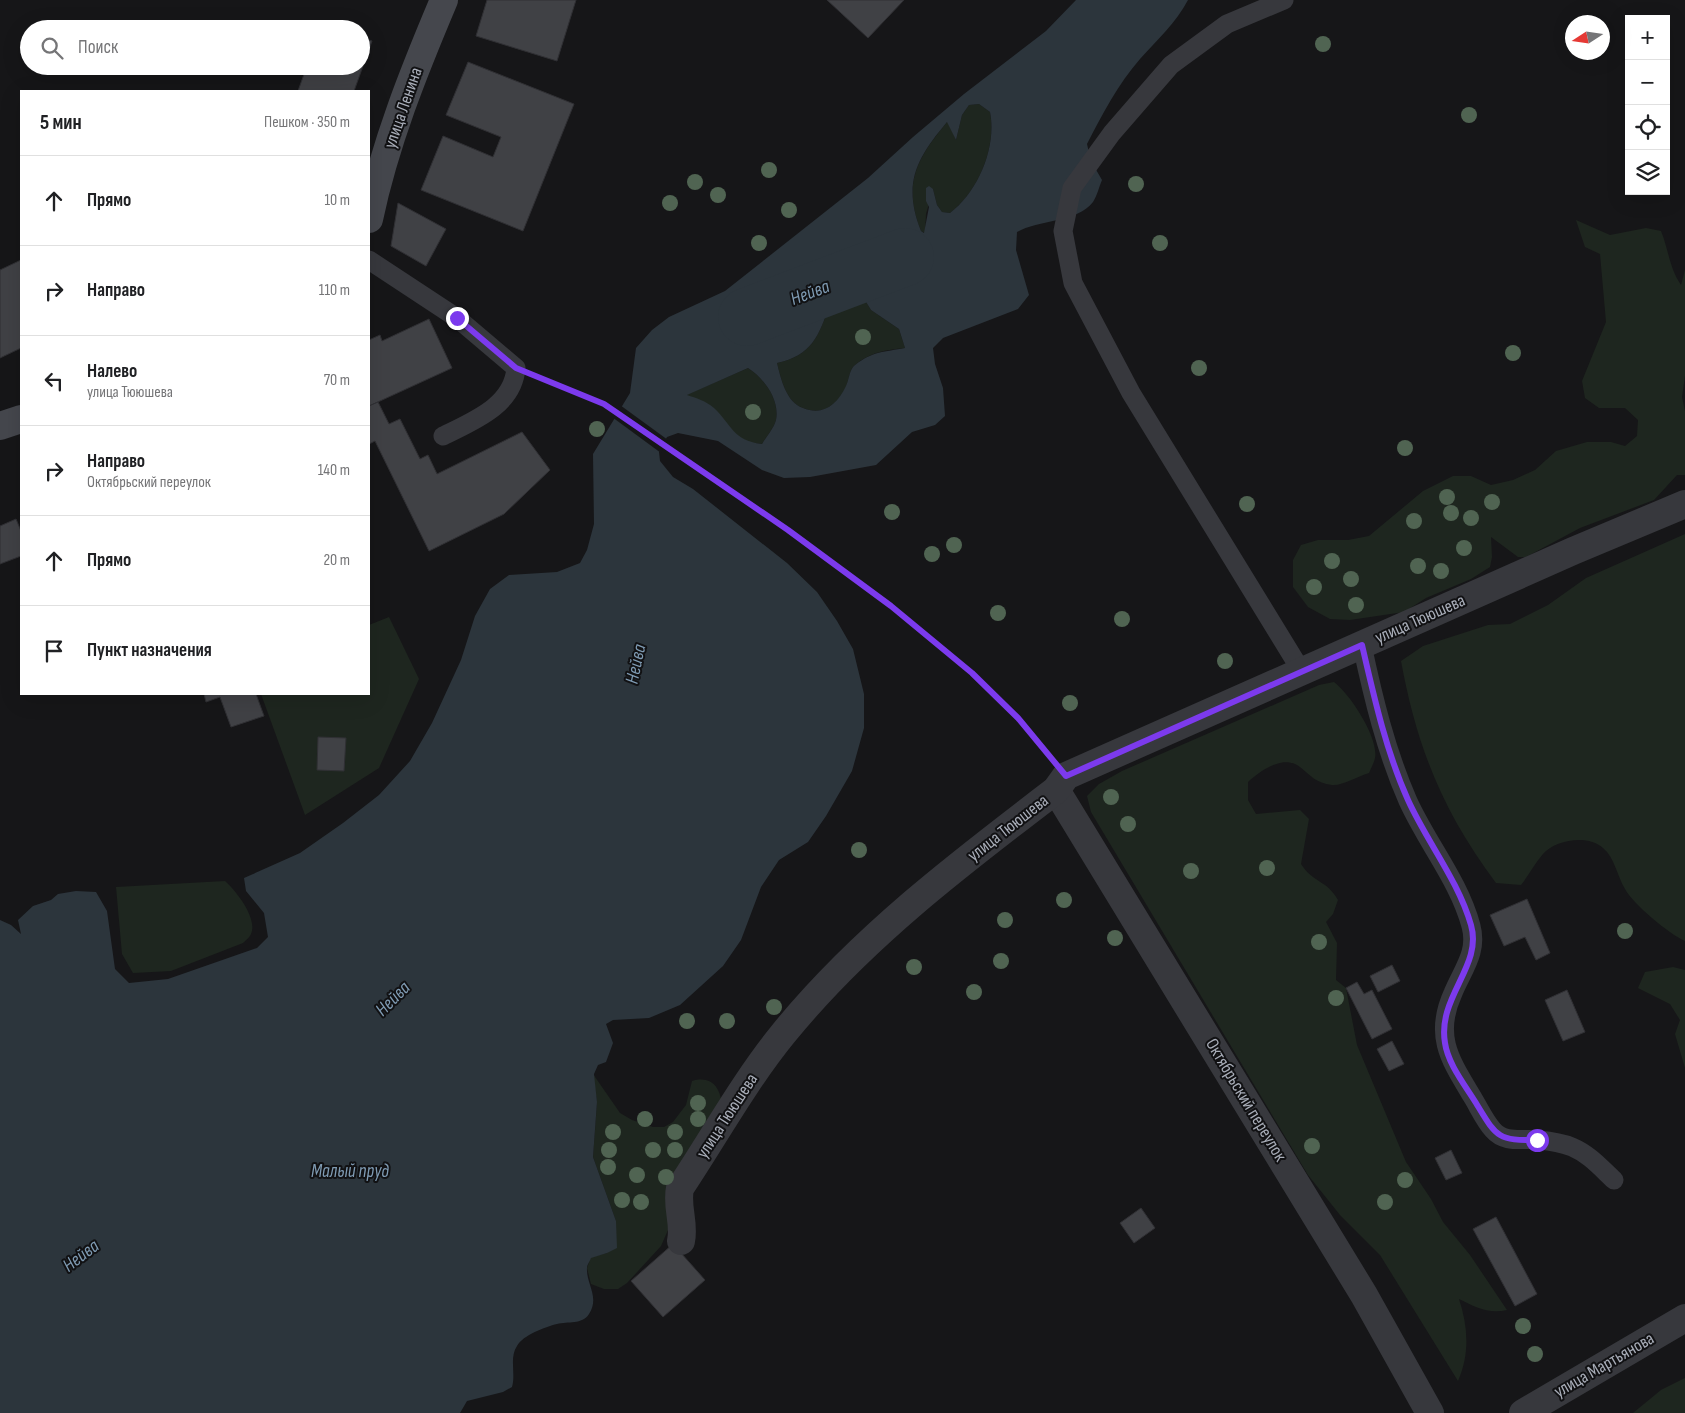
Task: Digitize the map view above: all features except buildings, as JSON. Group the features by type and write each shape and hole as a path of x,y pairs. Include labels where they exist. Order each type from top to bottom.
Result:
{"street":[{"name":"улица Ленина","path":"370,214 374,193 404,98 444,0"},
{"path":"0,426 20,418"},
{"name":"улица Тююшева","path":"682,1241 683,1232 678,1200 680,1188 763,1061 784,1033 833,978 886,928 939,882 1061,783 1362,645 1685,504"},
{"name":"Октябрьский переулок","path":"1061,783 1359,1286 1430,1413"},
{"name":"улица Мартьянова","path":"1523,1413 1685,1318"}],"lane":[{"path":"1284,0 1227,24 1171,65 1112,133 1072,188 1063,231 1073,283 1130,393 1302,672"},
{"path":"370,261 457,318 516,368 515,382 509,393 481,417 443,436"},
{"path":"1362,645 1380,719 1408,801 1462,900 1471,926 1474,944 1470,959 1452,993 1444,1027 1445,1044 1456,1069 1493,1131 1503,1138 1537,1140 1572,1147 1587,1155 1614,1180"}],"path":[{"path":"516,368 604,404 788,530 891,606 972,673 1018,718 1061,783"}],"shaded area":[{"path":"979,104 990,112 991,126 991,140 983,168 969,193 950,213 942,212 937,205 933,189 926,214 925,233 921,231 915,214 913,199 913,185 921,159 948,121 956,140 962,115 969,105"},
{"path":"1576,220 1610,235 1646,228 1661,231 1681,285 1685,270 1685,376 1682,397 1685,411 1685,475 1677,475 1654,500 1580,528 1526,557 1518,557 1491,537 1492,557 1490,567 1471,579 1426,598 1404,612 1350,620 1330,619 1308,607 1293,587 1293,560 1301,545 1318,540 1348,540 1369,536 1423,491 1453,476 1471,476 1491,485 1513,480 1535,470 1556,451 1587,442 1611,442 1625,446 1637,436 1638,420 1625,408 1599,408 1585,398 1582,381 1606,322 1600,254 1585,247"},
{"path":"818,280 863,297 871,310 899,329 905,348 878,352 855,365 851,370 846,387 834,404 817,411 803,408 792,401 785,389 777,363 798,355 818,335 829,305"},
{"path":"748,368 770,390 776,405 775,423 762,444 748,442 737,437 728,426 686,395"},
{"path":"1685,534 1685,941 1643,910 1625,889 1607,852 1597,844 1589,841 1572,840 1548,849 1521,885 1496,883 1461,831 1435,778 1415,722 1401,661 1423,646 1488,625 1510,624 1548,605 1586,578"},
{"path":"389,617 419,679 379,768 305,815 261,695 370,695 370,625"},
{"path":"1334,682 1355,706 1373,739 1375,758 1369,773 1332,785 1318,781 1293,763 1279,763 1265,769 1248,782 1248,800 1256,814 1300,810 1309,819 1301,864 1310,875 1334,893 1338,900 1333,914 1326,922 1337,943 1336,980 1346,988 1357,1045 1406,1162 1431,1199 1443,1222 1470,1255 1507,1310 1488,1310 1459,1299 1466,1330 1466,1350 1458,1381 1380,1255 1340,1215 1308,1175 1091,812 1087,796 1099,784 1122,771 1319,685"},
{"path":"225,881 235,891 249,913 252,928 251,934 243,943 171,971 133,973 122,954 116,887"},
{"path":"1673,967 1685,970 1685,1068 1675,1034 1680,1020 1670,1004 1638,988 1645,972"},
{"path":"593,1074 620,1113 632,1120 653,1127 664,1127 673,1122 686,1105 692,1081 705,1080 714,1085 720,1094 722,1107 661,1246 627,1283 618,1289 604,1289 591,1284 587,1268 591,1257 607,1253 616,1221 593,1157 597,1102"},
{"path":"1685,1378 1685,1413 1633,1413 1661,1390"}],"water":[{"name":"Малый пруд","path":"1076,0 1188,0 1172,24 1140,59 1125,79 1087,144 1091,161 1102,180 1093,202 1086,209 1068,217 1017,232 1016,250 1029,295 1018,309 943,338 933,348 935,364 943,388 945,416 935,425 912,432 876,465 810,477 784,478 762,470 718,441 678,433 667,437 659,452 660,461 673,477 693,489 787,563 817,592 853,649 864,694 864,728 852,771 826,816 808,842 779,860 761,887 741,940 723,966 680,1005 649,1018 613,1020 606,1024 613,1043 606,1062 598,1065 594,1074 597,1102 593,1157 616,1221 617,1248 591,1258 588,1264 587,1274 593,1296 592,1308 589,1314 583,1320 552,1325 524,1338 517,1346 513,1356 512,1387 503,1392 467,1401 460,1413 0,1413 0,920 11,925 21,934 18,920 33,906 51,900 58,894 76,891 96,892 107,911 115,969 129,983 168,979 257,948 268,937 264,913 246,891 244,878 300,853 343,823 379,795 410,761 432,723 461,660 475,616 490,589 509,575 557,572 580,563 587,550 594,524 593,454 630,393 636,348 652,330 669,317 725,291 868,178 964,94 1046,31","holes":["979,104 990,112 991,126 991,140 983,168 969,193 950,213 942,212 937,205 933,189 929,186 926,188 926,201 929,207 924,233 921,231 915,214 913,199 913,185 921,160 936,135 947,122 956,140 962,115 969,105","819,281 863,297 871,310 899,329 905,348 879,353 861,360 853,367 846,386 834,403 823,410 810,410 792,401 783,383 777,363 798,355 812,343 818,335 829,305","748,368 770,390 776,405 776,420 762,444 752,442 739,436 711,406 687,395"]}],"pier":[{"path":"620,405 668,440 661,453 612,417"}],"waterway":[{"name":"Нейва","path":"747,317 905,257"}],"route":[{"path":"457,318 516,368 604,404 788,530 891,606 972,673 1018,718 1066,776 1362,645 1382,728 1408,801 1462,900 1471,926 1474,944 1470,959 1452,993 1447,1010 1444,1027 1445,1044 1456,1069 1493,1131 1503,1138 1537,1140"}]}
